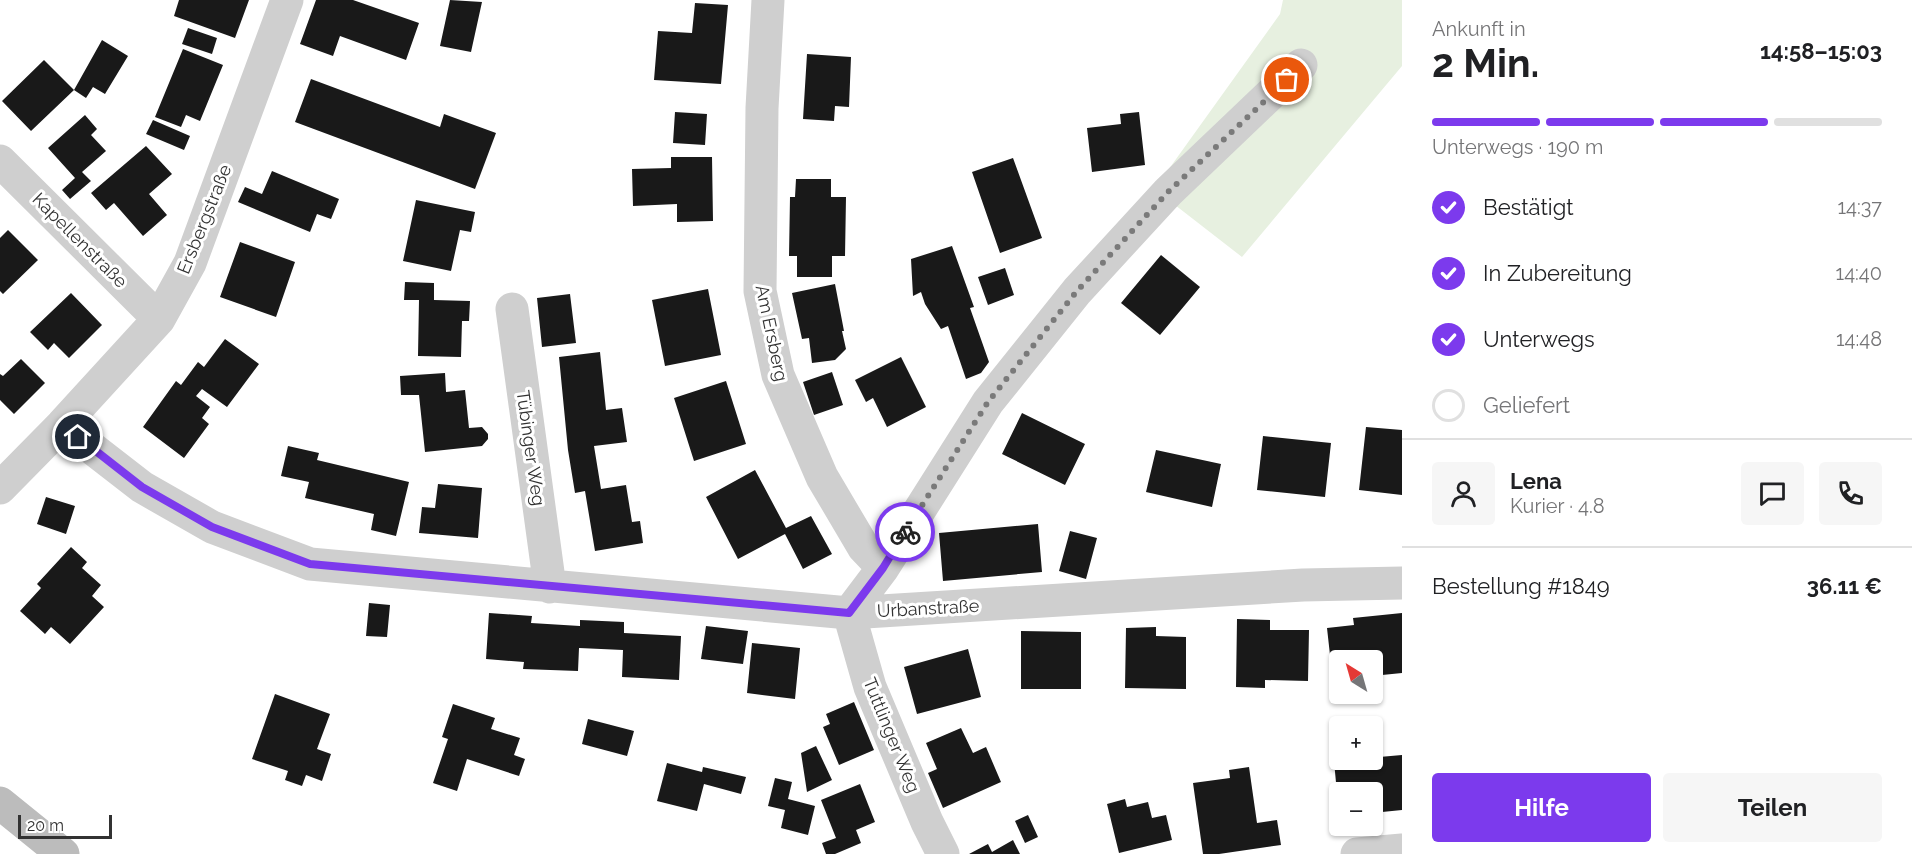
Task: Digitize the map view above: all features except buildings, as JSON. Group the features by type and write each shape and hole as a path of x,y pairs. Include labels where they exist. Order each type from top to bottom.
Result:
{"main road":[{"path":"0,803 63,854"}],"street":[{"name":"Ersbergstraße","path":"0,488 62,425 159,319 190,262 287,0"},
{"name":"Am Ersberg","path":"768,0 762,108 760,291 778,375 822,477 864,548 883,568"},
{"path":"849,613 883,568 988,402 1077,291 1168,192 1301,65"},
{"name":"Kapellenstraße","path":"0,161 159,319"},
{"name":"Tübinger Weg","path":"512,309 550,587"},
{"name":"Urbanstraße","path":"62,425 142,487 212,527 310,564 849,613 1303,585 1402,583"},
{"name":"Tuttlinger Weg","path":"849,613 870,687 927,822 943,854"},
{"path":"1357,854 1402,850"}],"green space":[{"path":"1283,0 1402,0 1402,66 1242,257 1175,205 1166,173 1280,14"}],"way so far":[{"path":"905,532 988,402 1077,291 1168,192 1287,80"}],"route":[{"path":"78,437 142,487 212,527 310,564 849,613 883,568 905,532"}]}
